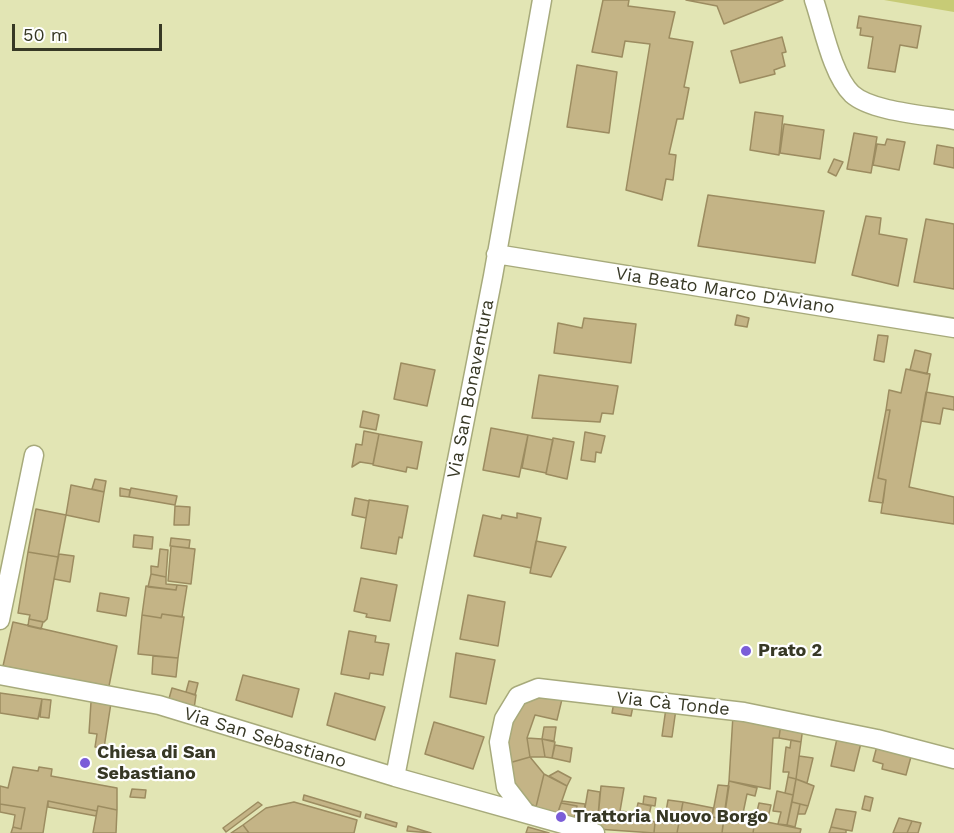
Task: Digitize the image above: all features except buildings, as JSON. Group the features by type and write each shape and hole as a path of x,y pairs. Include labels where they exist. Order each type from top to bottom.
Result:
{"street":[{"name":"Via San Bonaventura","path":"395,777 496,254 542,0"},
{"path":"814,0 839,77 853,95 863,102 889,109 954,120"},
{"name":"Via Beato Marco D'Aviano","path":"496,254 954,328"},
{"path":"0,620 34,455"},
{"name":"Via San Sebastiano","path":"0,675 159,705 395,777 595,833"},
{"name":"Via Cà Tonde","path":"526,813 506,787 499,742 504,719 518,696 537,688 744,712 954,759"}],"green space":[{"path":"884,0 954,0 954,12"}],"place":[{"name":"Prato 2","path":"746,651"},
{"name":"Chiesa di San Sebastiano","path":"85,763"},
{"name":"Trattoria Nuovo Borgo","path":"561,817"}]}
